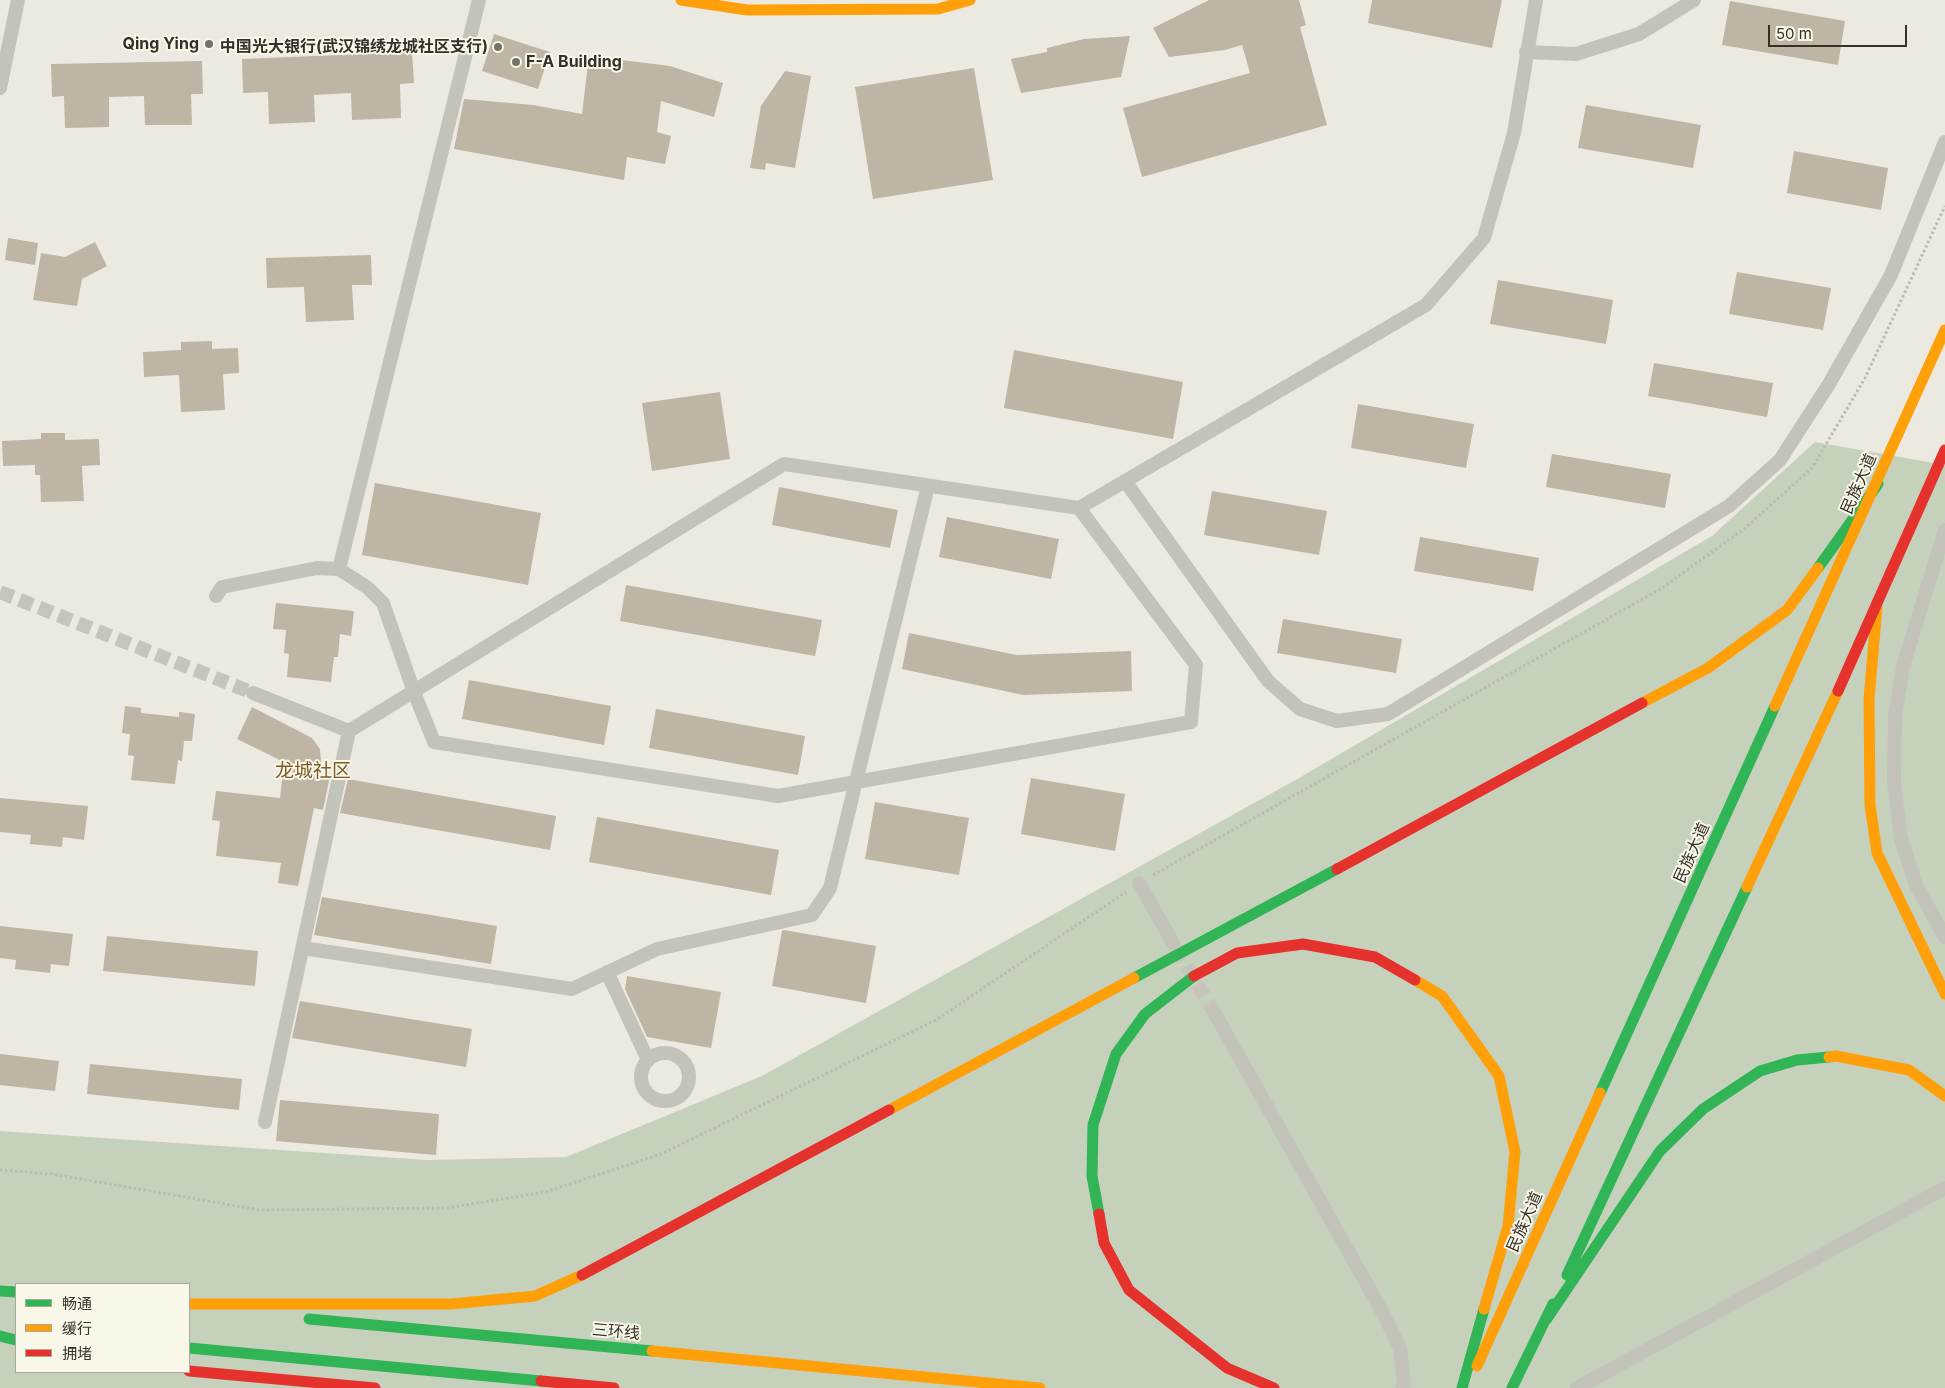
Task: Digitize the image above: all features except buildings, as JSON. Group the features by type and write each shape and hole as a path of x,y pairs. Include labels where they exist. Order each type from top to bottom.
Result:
{"main road":[{"path":"681,0 747,10 938,9 970,0"},
{"name":"民族大道","path":"1467,1388 1878,484 1945,330"},
{"path":"1512,1388 1546,1320 1876,607 1945,450"},
{"path":"190,1306 451,1304 535,1296 596,1269 1708,668 1787,610 1878,484"},
{"path":"1876,607 1870,699 1870,805 1877,853 1909,923 1945,994"},
{"path":"1274,1388 1227,1368 1129,1290 1104,1243 1092,1176 1093,1126 1116,1054 1145,1014 1200,972 1237,953 1303,944 1375,957 1442,996 1499,1076 1515,1152 1508,1226 1462,1388"},
{"path":"1546,1320 1660,1151 1703,1109 1760,1071 1797,1060 1836,1056 1910,1070 1945,1096"},
{"path":"0,1291 15,1292"},
{"path":"190,1306 278,1316"},
{"name":"三环线","path":"298,1318 1040,1388"},
{"path":"0,1330 15,1332"},
{"path":"0,1336 15,1340"},
{"path":"190,1348 614,1388"},
{"path":"190,1371 375,1388"}],"street":[{"path":"0,88 18,0"},
{"path":"338,569 479,0"},
{"path":"265,1122 349,731 784,464 1078,508 1426,305 1484,238 1514,133 1536,0"},
{"path":"1526,52 1576,54 1639,34 1694,0"},
{"path":"1125,481 1268,681 1300,709 1337,721 1388,714 1729,506 1780,460 1829,384 1891,275 1945,142"},
{"path":"303,948 572,989 657,949 812,915 830,888 928,486"},
{"path":"216,596 222,587 317,568 338,569 368,588 383,603 414,692 434,742 778,796 1191,722 1196,665 1078,508"},
{"path":"1945,530 1903,666 1895,716 1894,782 1904,848 1916,885 1945,937"},
{"path":"253,693 349,731"},
{"path":"1139,883 1173,943"},
{"path":"607,972 648,1060"},
{"path":"1214,1012 1383,1313 1400,1348 1404,1384 1402,1388"},
{"path":"1577,1388 1945,1188"}],"path":[{"path":"0,1170 52,1174 260,1210 446,1208 545,1192 661,1154 936,1020 1139,883 1662,588 1744,529 1812,468 1865,378 1945,206"}],"green space":[{"path":"1815,442 1945,465 1945,1388 0,1388 0,1131 427,1160 566,1157 762,1076 1299,778 1712,536"}],"tunnel":[{"path":"0,592 253,693"},
{"path":"1176,948 1214,1012"}],"traffic: fast":[{"path":"1818,568 1878,484"},
{"path":"1600,1093 1775,706"},
{"path":"1134,978 1337,869"},
{"path":"1567,1275 1747,887"},
{"path":"1099,1214 1092,1176 1093,1125 1116,1054 1145,1014 1194,976"},
{"path":"1546,1320 1660,1151 1703,1109 1760,1071 1797,1060 1829,1057"},
{"path":"0,1291 15,1292"},
{"path":"1512,1388 1553,1304"},
{"path":"1462,1388 1484,1309"},
{"path":"309,1319 652,1351"},
{"path":"0,1336 15,1340"},
{"path":"190,1348 541,1381"}],"traffic: slow":[{"path":"681,0 747,10 938,9 970,0"},
{"path":"1775,706 1945,330"},
{"path":"1642,703 1708,668 1787,610 1818,568"},
{"path":"1877,607 1869,699 1870,805 1877,853 1945,994"},
{"path":"1747,887 1838,691"},
{"path":"889,1110 1134,978"},
{"path":"1415,980 1442,996 1499,1076 1515,1152 1508,1226 1484,1309"},
{"path":"1829,1057 1836,1056 1909,1070 1945,1096"},
{"path":"1477,1366 1600,1093"},
{"path":"190,1304 451,1304 535,1296 582,1275"},
{"path":"652,1351 1040,1388"}],"traffic: jam":[{"path":"1838,691 1945,450"},
{"path":"1337,869 1642,703"},
{"path":"1194,976 1237,953 1303,944 1375,957 1415,980"},
{"path":"582,1275 889,1110"},
{"path":"1099,1214 1104,1243 1129,1290 1227,1368 1274,1388"},
{"path":"190,1371 375,1388"},
{"path":"541,1381 614,1388"}],"place":[{"name":"Qing Ying","path":"209,44"},
{"name":"中国光大银行(武汉锦绣龙城社区支行)","path":"498,47"},
{"name":"F-A Building","path":"516,62"}],"district":[{"name":"龙城社区","path":"313,771"}]}
